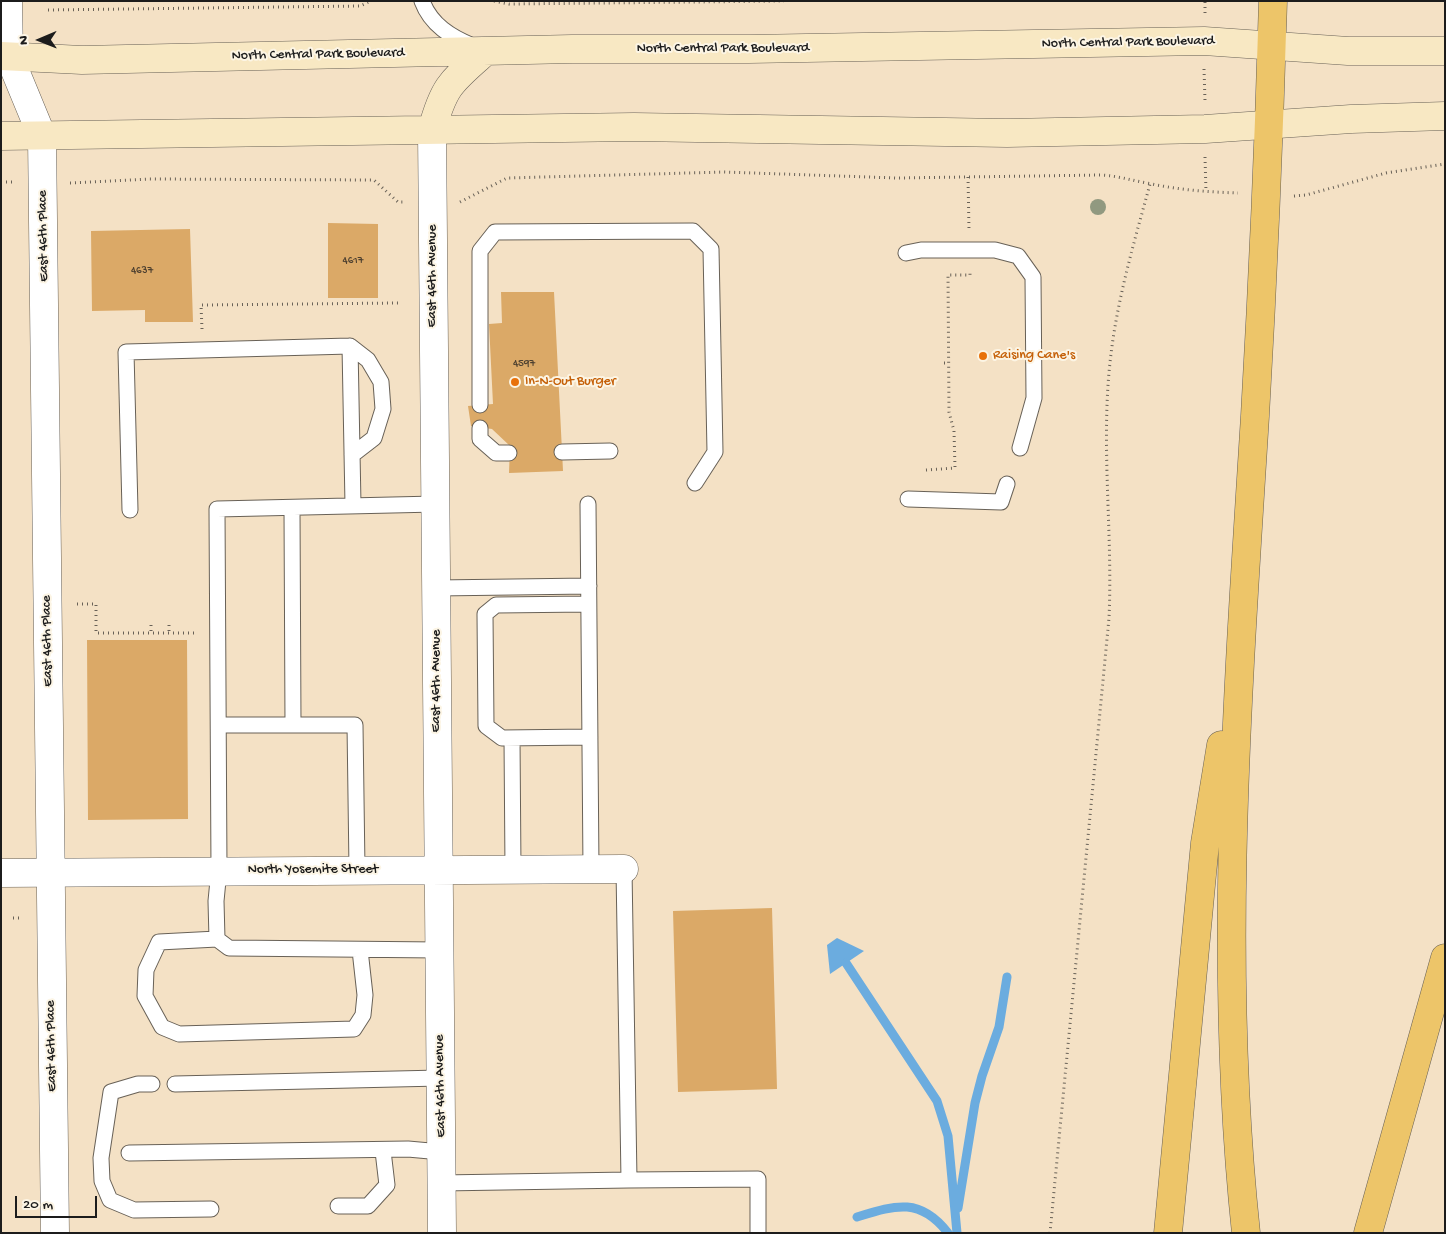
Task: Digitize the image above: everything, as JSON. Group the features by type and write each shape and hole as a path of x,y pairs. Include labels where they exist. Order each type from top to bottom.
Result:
{"highway":[{"path":"1246,1232 1233,1066 1232,856 1240,630 1255,414 1273,1"},
{"path":"1168,1233 1205,843 1240,630"},
{"path":"1368,1233 1445,958"}],"main road":[{"name":"North Central Park Boulevard","path":"5,56 82,60 486,51 1204,41 1348,51 1445,51"},
{"path":"432,130 440,102 447,88 486,51"},
{"path":"1,136 634,127 980,133 1268,126 1352,119 1445,116"}],"street":[{"name":"East 46th Place","path":"1,84 5,56 8,1"},
{"name":"East 46th Place","path":"5,56 42,136 55,1233"},
{"name":"East 46th Avenue","path":"432,130 442,1233"},
{"name":"North Yosemite Street","path":"1,873 357,869 624,869"}],"lane":[{"path":"422,1 434,22 446,32 486,51"},
{"path":"480,405 480,251 495,232 693,231 711,249 715,452 695,483"},
{"path":"906,253 921,250 994,250 1018,256 1033,277 1034,398 1020,448"},
{"path":"350,346 352,505"},
{"path":"130,510 126,352 350,346 368,360 381,382 383,409 374,438 352,455"},
{"path":"480,428 480,439 496,453 509,453"},
{"path":"562,452 610,451"},
{"path":"908,499 1001,502 1007,484"},
{"path":"217,939 219,725 217,509 292,509 352,505 436,504"},
{"path":"588,504 591,870"},
{"path":"292,509 293,725"},
{"path":"436,588 589,586"},
{"path":"588,604 496,606 485,614 486,726 502,738 590,736"},
{"path":"219,725 355,725 357,869"},
{"path":"512,738 513,870"},
{"path":"624,869 628,1180"},
{"path":"360,950 365,995 363,1015 354,1029 179,1034 162,1027 145,996 146,970 159,942 217,939 229,948 439,950"},
{"path":"175,1084 440,1078"},
{"path":"152,1084 138,1084 110,1092 101,1158 102,1181 110,1200 134,1210 211,1208"},
{"path":"129,1153 383,1151 408,1149 441,1152"},
{"path":"338,1206 368,1206 388,1185 383,1151"},
{"path":"441,1183 758,1179 758,1233"}],"path":[{"path":"48,10 360,6 371,1"},
{"path":"494,1 509,4 784,1"},
{"path":"1204,62 1205,106"},
{"path":"1286,196 1306,195 1386,173 1445,164"},
{"path":"1,182 80,183 150,178 374,180 398,202 463,202 507,178 724,172 880,177 1101,175 1124,176 1150,184 1206,192 1224,192"},
{"path":"1205,175 1206,192"},
{"path":"968,177 969,234"},
{"path":"1050,1233 1109,618 1110,548 1107,499 1111,354 1121,299 1150,184"},
{"path":"926,470 955,468 954,431 949,412 948,274 970,274 970,266"},
{"path":"202,332 202,305 399,303"},
{"path":"944,363 949,363"},
{"path":"77,604 96,604 96,633 194,633 194,643"},
{"path":"151,625 151,633"},
{"path":"169,625 169,633"},
{"path":"14,918 20,918"}],"water":[{"path":"837,938 864,951 830,974 827,945"}],"building":[{"path":"328,223 378,224 378,298 328,298"},
{"path":"190,229 193,322 145,322 145,310 92,311 91,231"},
{"path":"501,292 554,292 563,471 509,473 510,446 492,429 471,426 468,406 493,404 489,324 502,323"},
{"path":"87,640 187,640 188,819 88,820"},
{"path":"772,908 777,1089 678,1092 673,911"}],"waterway":[{"path":"846,963 937,1101 948,1136 957,1233"},
{"path":"958,1208 975,1103 999,1027 1007,977"},
{"path":"857,1217 884,1209 907,1207 927,1214 938,1221 948,1233"}],"place":[{"name":"Raising Cane's","path":"983,356"},
{"name":"In-N-Out Burger","path":"515,382"}]}
